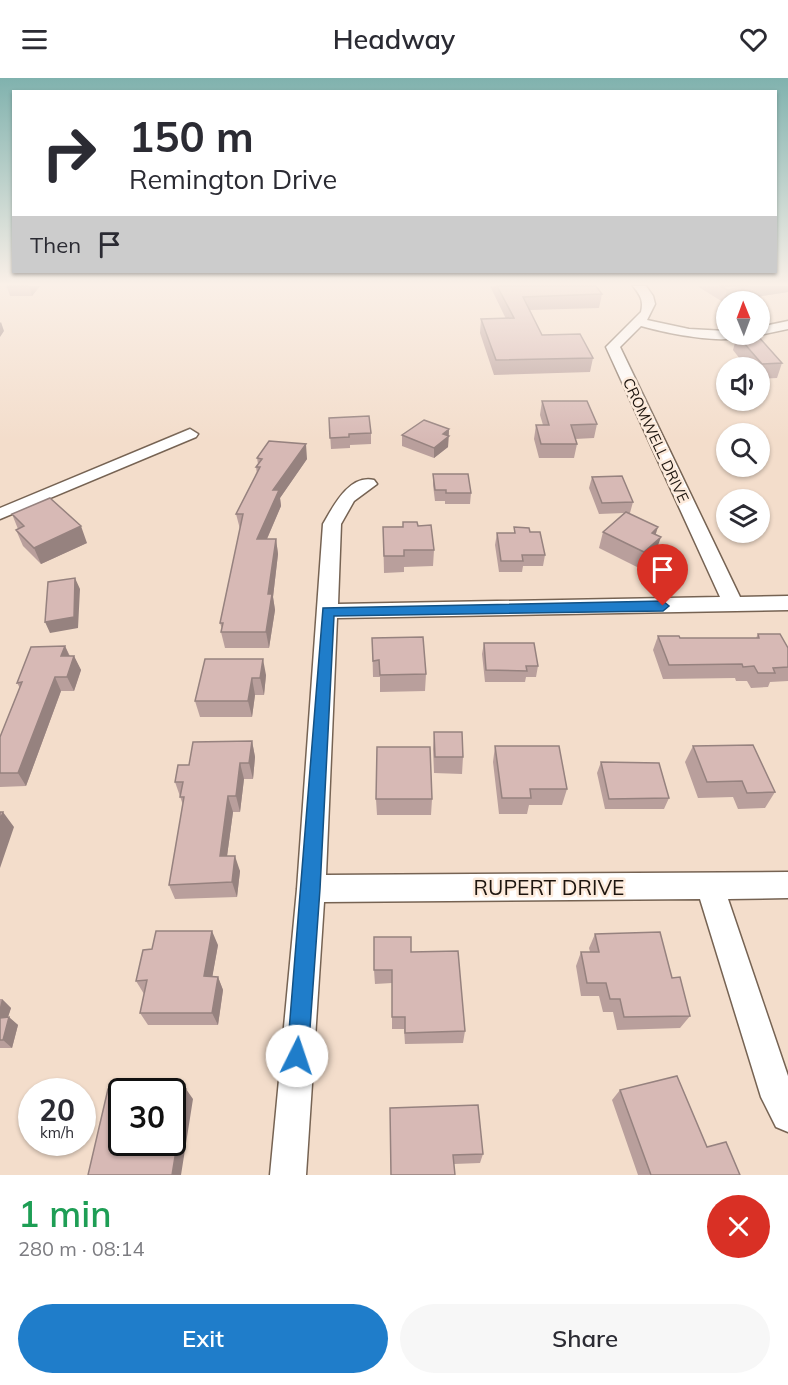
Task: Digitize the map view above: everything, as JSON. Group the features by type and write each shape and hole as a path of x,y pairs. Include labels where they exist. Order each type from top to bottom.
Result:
{"street":[{"name":"CROMWELL DRIVE","path":"620,337 613,347 734,605"},
{"path":"0,514 189,434"},
{"path":"288,1175 311,889 332,524 347,498 368,484"},
{"path":"328,611 788,603"},
{"name":"RUPERT DRIVE","path":"311,889 788,885"},
{"path":"710,886 778,1097 788,1114"}],"building":[{"path":"488,337 582,337 593,358 496,360"},
{"path":"746,345 766,345 782,363 770,364 770,357 756,357"},
{"path":"542,401 587,401 597,424 571,425 577,444 541,444 536,425 549,425"},
{"path":"369,416 371,433 330,438 329,418"},
{"path":"424,420 449,429 443,434 449,436 434,448 402,435"},
{"path":"269,441 306,444 273,490 279,490 257,539 276,539 268,594 272,594 266,632 221,632 223,623 220,623 243,514 236,514 260,467 256,467 262,459 257,458"},
{"path":"433,474 468,474 471,493 446,493 446,490 435,490"},
{"path":"622,476 633,502 602,503 592,477"},
{"path":"50,498 81,526 34,548 16,530 24,526 12,514"},
{"path":"626,512 658,527 652,533 661,537 644,552 603,532"},
{"path":"403,522 417,522 418,526 431,525 434,550 404,550 404,556 384,556 383,527 403,527"},
{"path":"514,527 529,528 530,532 540,532 545,555 522,555 523,561 501,561 497,533 515,533"},
{"path":"75,578 74,617 45,622 48,582"},
{"path":"758,634 780,634 788,648 788,667 773,668 775,673 758,673 754,666 743,667 742,664 669,665 658,636 759,638"},
{"path":"423,637 426,674 380,675 379,660 373,661 372,638"},
{"path":"484,643 534,643 538,666 526,666 527,671 486,670"},
{"path":"65,646 61,656 74,656 67,677 55,677 18,773 0,773 0,737 22,682 17,683 31,647"},
{"path":"205,659 263,659 260,678 252,678 248,701 195,701"},
{"path":"434,732 462,732 463,757 435,757"},
{"path":"252,741 249,763 240,763 236,796 228,796 220,856 235,856 232,882 169,885 184,797 180,797 183,782 175,782 178,765 189,765 193,742"},
{"path":"753,745 775,792 747,793 742,781 707,782 693,746"},
{"path":"495,746 559,746 567,789 530,789 531,798 502,798"},
{"path":"377,747 430,747 432,799 376,799"},
{"path":"601,762 659,763 669,798 609,799"},
{"path":"156,931 212,931 204,976 218,977 212,1013 140,1013 147,980 136,981 143,950 152,949"},
{"path":"660,932 672,978 680,977 690,1016 624,1017 620,999 610,999 606,983 587,983 581,952 599,952 595,934"},
{"path":"374,937 411,937 411,952 458,951 465,1031 405,1033 405,1017 392,1017 392,970 374,970"},
{"path":"9,1017 3,1040 0,1040 0,1018"},
{"path":"677,1076 707,1147 726,1142 740,1175 651,1175 620,1090"},
{"path":"108,1089 108,1156 175,1156 172,1175 88,1175 92,1156 96,1156 96,1141"},
{"path":"478,1105 483,1154 453,1155 455,1175 391,1175 390,1108"}],"route":[{"path":"297,1056 311,889 328,611 663,606"}]}
